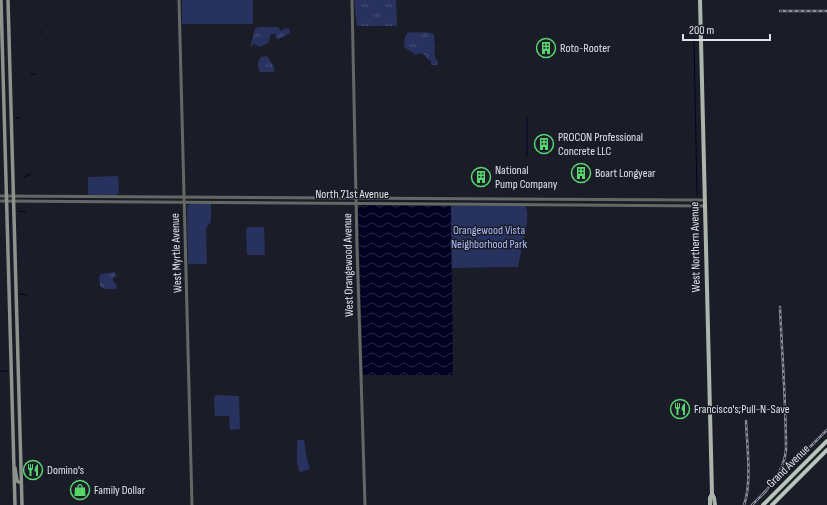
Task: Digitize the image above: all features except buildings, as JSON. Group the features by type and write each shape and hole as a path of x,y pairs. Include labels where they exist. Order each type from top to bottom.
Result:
{"highway":[{"name":"Grand Avenue","path":"763,505 827,441"},
{"name":"Grand Avenue","path":"772,505 827,450"}],"main road":[{"path":"1,0 15,505"},
{"path":"8,0 22,505"},
{"name":"West Northern Avenue","path":"700,0 712,494 715,505"},
{"path":"11,334 17,334"},
{"path":"14,465 17,472 17,482 21,483"},
{"name":"West Northern Avenue","path":"710,505 710,498 712,494"}],"street":[{"name":"West Myrtle Avenue","path":"179,0 192,505"},
{"name":"West Orangewood Avenue","path":"352,0 356,203 365,505"},
{"path":"1,24 9,25"},
{"name":"North 71st Avenue","path":"0,196 7,199"},
{"name":"North 71st Avenue","path":"0,201 7,199 183,198 704,200"},
{"path":"276,198 276,203"},
{"name":"North 71st Avenue","path":"14,199 276,203 704,206"},
{"path":"492,199 492,204"},
{"path":"561,200 561,205"}],"green space":[{"path":"182,0 253,0 253,24 182,24"},
{"path":"354,0 396,0 397,26 357,26"},
{"path":"258,27 279,27 280,31 286,28 290,29 290,33 279,39 275,38 277,34 271,34 268,43 260,47 254,44 250,47 255,29"},
{"path":"408,32 428,32 434,34 435,58 438,61 437,65 431,65 431,61 421,53 416,55 404,47 405,37"},
{"path":"267,56 274,67 274,72 260,72 258,63 261,57"},
{"path":"118,176 119,193 117,195 88,194 88,177"},
{"path":"211,204 211,222 206,229 207,264 188,264 187,209 188,205"},
{"name":"Orangewood Vista Neighborhood Park","path":"451,206 526,207 526,228 518,267 451,268"},
{"path":"248,227 264,227 265,255 247,254 246,230"},
{"path":"115,272 116,276 113,278 113,281 116,284 117,289 104,289 100,286 99,278 101,274"},
{"path":"216,395 239,396 240,429 230,430 229,416 215,416 214,398"},
{"path":"298,440 304,440 310,469 301,472 299,471 297,463"}],"water":[{"path":"362,205 451,206 453,375 363,375 358,209"}],"waterway":[{"path":"694,38 697,195"},
{"path":"527,117 527,156"},
{"path":"15,118 20,118"},
{"path":"24,177 31,174"},
{"path":"19,211 26,212"},
{"path":"20,294 27,295"},
{"path":"0,371 7,371"}],"railway":[{"path":"780,11 827,11"},
{"path":"762,495 778,474 783,463 786,450 785,396 780,307"},
{"path":"744,505 748,486 746,421"},
{"path":"779,478 827,430"},
{"path":"752,505 766,491"}],"place":[{"name":"Roto-Rooter","path":"546,48"},
{"name":"PROCON Professional Concrete LLC","path":"544,144"},
{"name":"Boart Longyear","path":"581,173"},
{"name":"National Pump Company","path":"481,177"},
{"name":"Francisco's;Pull-N-Save","path":"680,409"},
{"name":"Domino's","path":"33,470"},
{"name":"Family Dollar","path":"80,490"}]}
